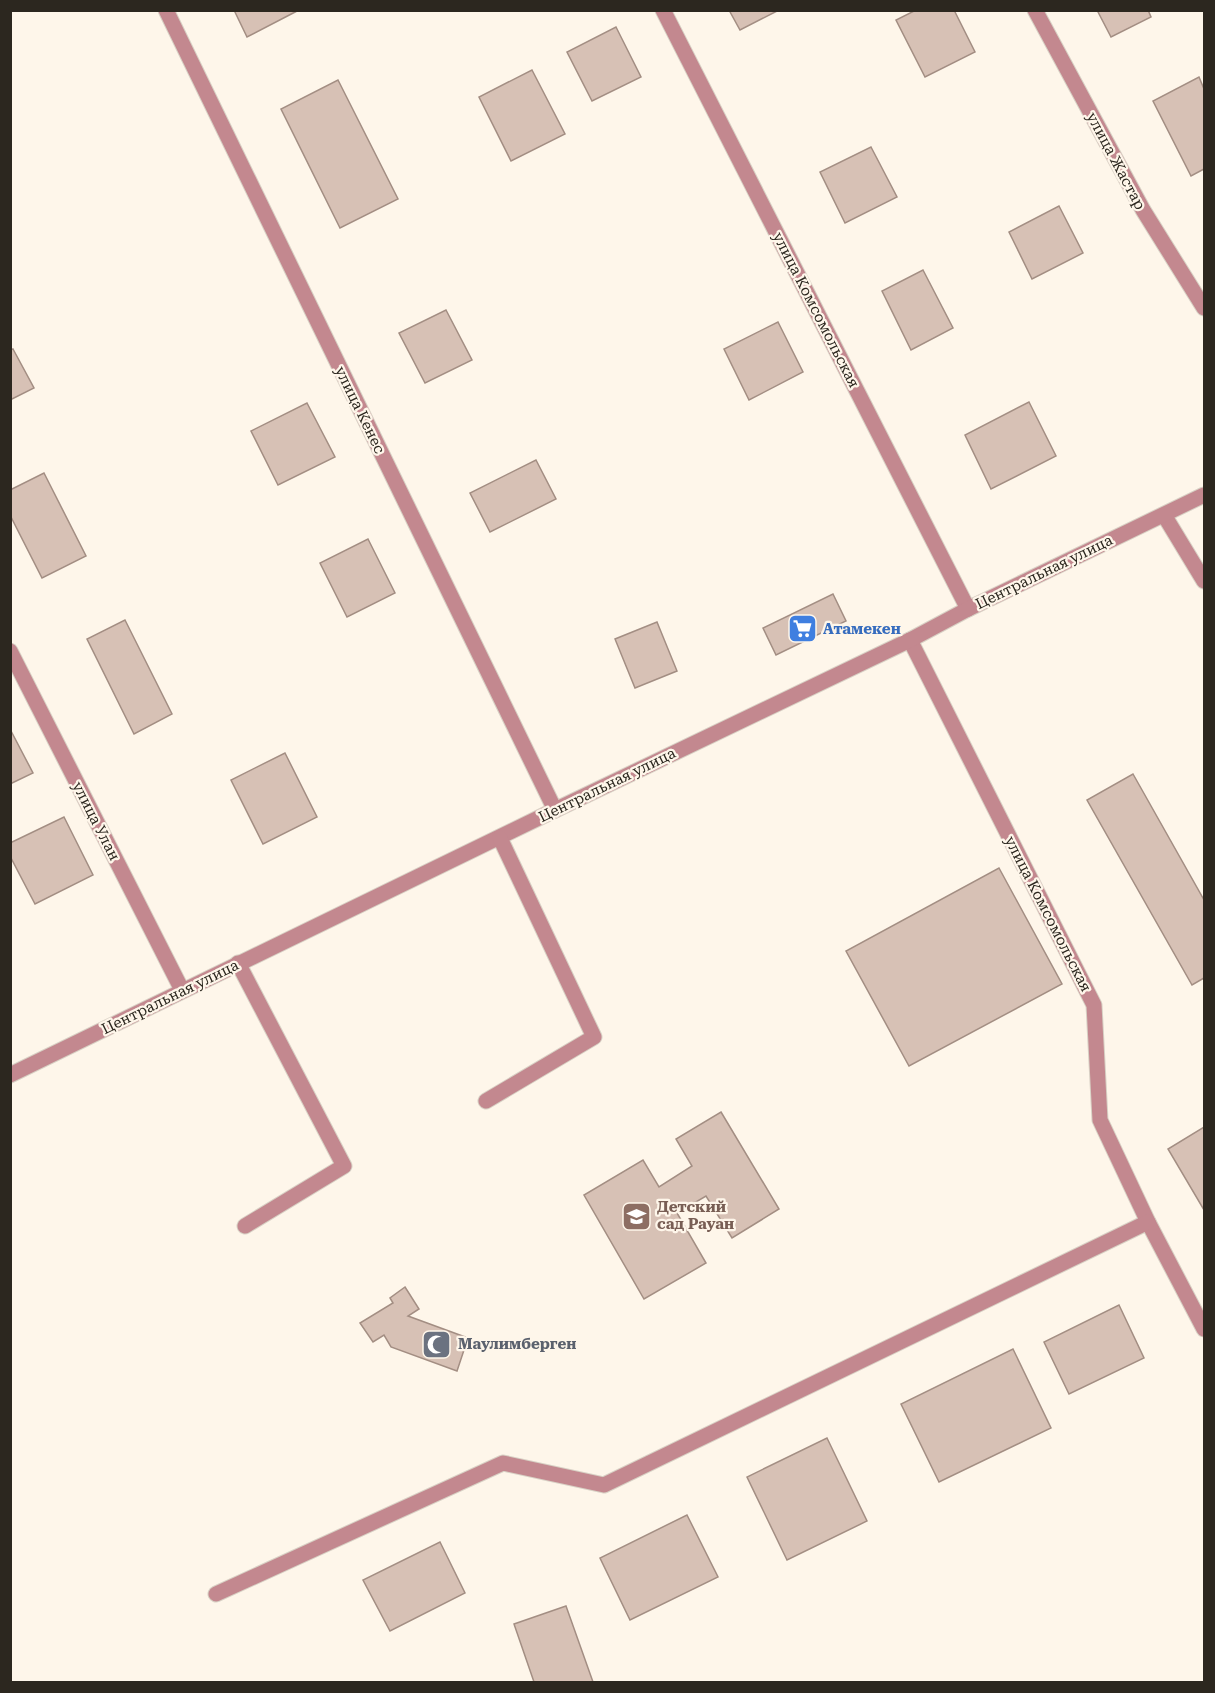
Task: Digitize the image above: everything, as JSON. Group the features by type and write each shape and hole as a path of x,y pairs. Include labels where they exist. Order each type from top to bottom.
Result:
{"street":[{"name":"улица Кенес","path":"166,10 555,810"},
{"name":"улица Комсомольская","path":"663,10 968,609"},
{"name":"улица Жастар","path":"1035,10 1143,210 1204,308"},
{"name":"Центральная улица","path":"10,1075 910,640 968,609 1204,495"},
{"path":"1164,514 1204,581"},
{"name":"улица Комсомольская","path":"910,640 1094,1005 1100,1120 1148,1222 1204,1329"},
{"name":"улица Улан","path":"10,651 182,990"},
{"path":"486,1101 594,1037 500,837"},
{"path":"238,963 344,1166 245,1226"},
{"path":"216,1594 503,1463 604,1485 1148,1222"}],"building":[{"path":"234,10 299,10 247,37"},
{"path":"729,10 779,10 740,30"},
{"path":"916,10 954,10 975,52 925,77 896,20"},
{"path":"1097,10 1148,10 1151,17 1111,37"},
{"path":"616,27 641,77 592,101 567,52"},
{"path":"532,70 565,134 511,161 479,97"},
{"path":"1199,77 1204,89 1204,169 1191,176 1153,101"},
{"path":"338,80 398,199 340,228 281,109"},
{"path":"871,147 897,197 845,223 820,172"},
{"path":"1059,206 1083,253 1032,279 1009,232"},
{"path":"923,270 953,328 911,350 882,291"},
{"path":"446,310 472,360 425,383 399,333"},
{"path":"778,322 803,372 749,400 724,349"},
{"path":"13,349 34,388 10,400 10,350"},
{"path":"1029,402 1056,456 991,489 965,435"},
{"path":"307,403 335,457 278,485 251,431"},
{"path":"536,460 556,499 490,532 470,493"},
{"path":"44,473 86,556 42,578 10,515 10,490"},
{"path":"368,539 395,593 347,617 320,563"},
{"path":"833,594 846,621 776,655 763,628"},
{"path":"125,620 172,714 134,734 87,639"},
{"path":"657,622 677,671 635,688 615,639"},
{"path":"10,729 33,773 10,784"},
{"path":"285,753 317,817 263,844 231,780"},
{"path":"1133,774 1204,900 1204,978 1192,985 1087,800"},
{"path":"64,817 93,875 35,904 10,856 10,843"},
{"path":"999,868 1062,984 909,1066 846,951"},
{"path":"721,1112 779,1209 732,1238 706,1196 677,1213 706,1263 644,1299 584,1195 643,1160 659,1187 692,1166 676,1139"},
{"path":"1204,1127 1204,1210 1168,1149"},
{"path":"405,1287 419,1309 408,1316 468,1338 457,1371 391,1347 384,1335 373,1342 360,1323 393,1303 390,1298"},
{"path":"1119,1305 1144,1358 1069,1394 1044,1342"},
{"path":"1013,1349 1051,1428 939,1482 901,1404"},
{"path":"827,1438 867,1521 787,1560 747,1477"},
{"path":"687,1515 718,1577 630,1620 600,1558"},
{"path":"440,1542 465,1593 390,1631 363,1580"},
{"path":"566,1606 593,1682 534,1682 514,1624"}],"place":[{"name":"Атамекен","path":"802,629"},
{"name":"Детский сад Рауан","path":"636,1216"},
{"name":"Маулимберген","path":"437,1344"}]}
